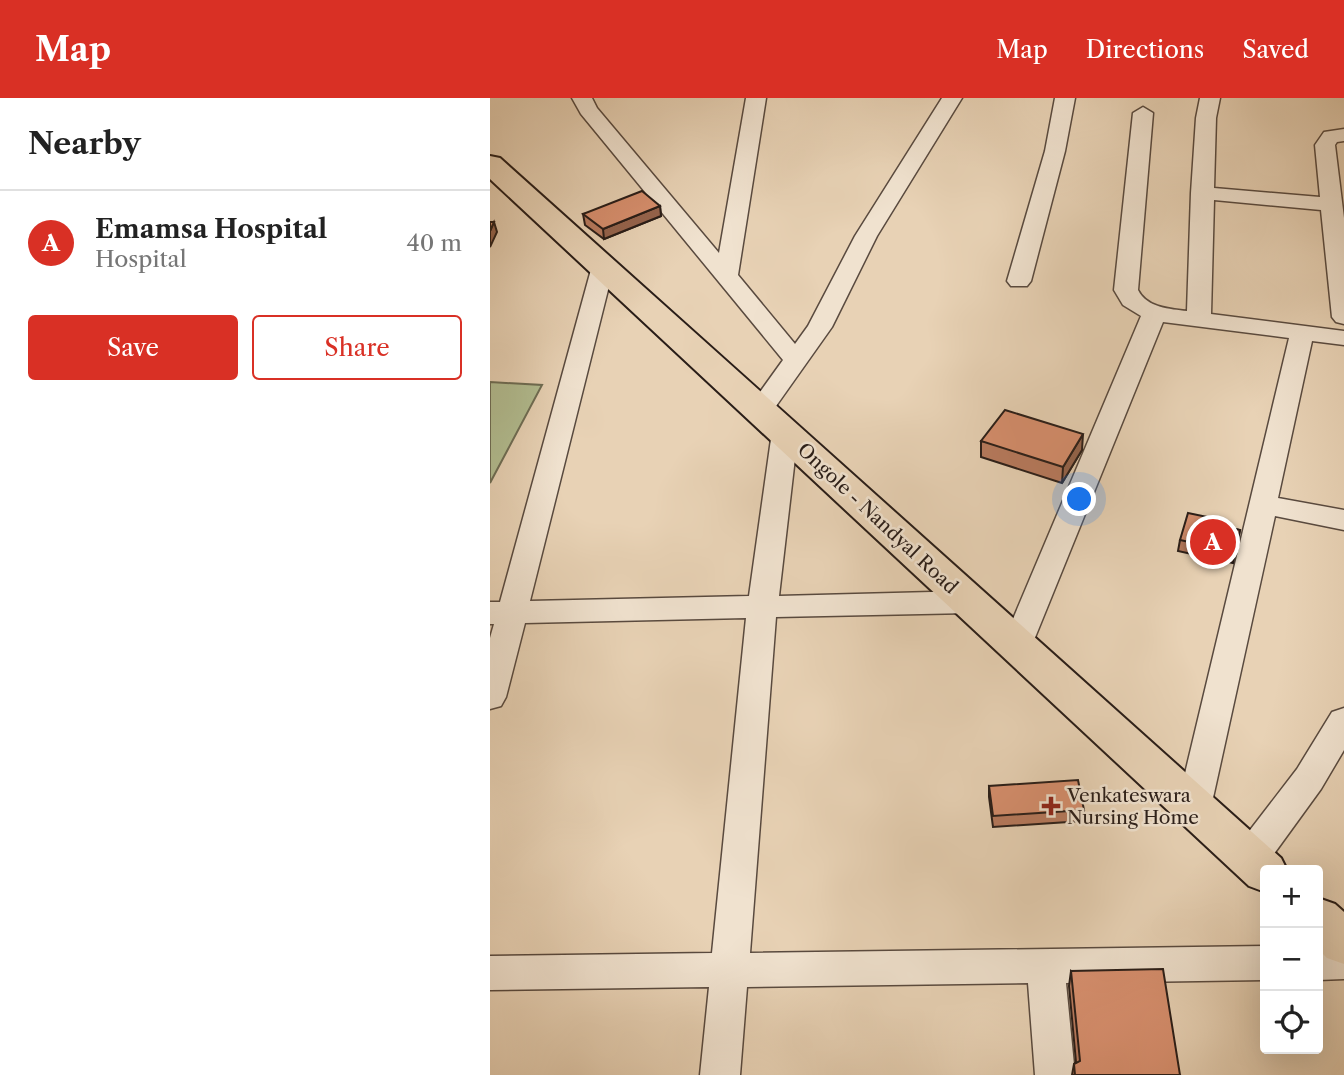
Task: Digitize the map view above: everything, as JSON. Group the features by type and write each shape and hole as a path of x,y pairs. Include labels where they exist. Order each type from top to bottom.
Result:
{"main road":[{"name":"Ongole - Nandyal Road","path":"490,164 1257,865"},
{"path":"1323,924 1344,943"}],"street":[{"path":"582,98 588,110 796,360"},
{"path":"726,278 757,98"},
{"path":"720,1075 762,608 772,421 796,360 820,327 866,236 952,98"},
{"path":"1019,281 1055,151 1065,98"},
{"path":"1199,320 1202,193 1206,118 1210,98"},
{"path":"1143,113 1126,290 1131,300 1154,314 1344,338"},
{"path":"1344,135 1327,139 1337,179 1344,317"},
{"path":"1202,193 1337,211"},
{"path":"490,697 502,613 603,266"},
{"path":"1017,645 1154,314"},
{"path":"1194,807 1302,333"},
{"path":"1263,504 1344,520"},
{"path":"502,613 970,602"},
{"path":"1257,865 1344,721"},
{"path":"1323,963 1344,962"},
{"path":"490,973 1260,963"},
{"path":"1045,964 1055,1075"}],"green space":[{"path":"490,382 542,385 490,483"}],"building":[{"path":"642,191 660,206 603,229 583,214"},
{"path":"1005,410 1083,434 1063,467 981,441"},
{"path":"1188,513 1217,519 1216,525 1240,530 1235,552 1180,540"},
{"path":"1078,780 1084,810 993,816 989,786"},
{"path":"1163,969 1180,1075 1075,1075 1074,1064 1080,1061 1071,971"}],"place":[{"name":"Emamsa Hospital","path":"1213,542"},
{"name":"Venkateswara Nursing Home","path":"1051,806"}]}
